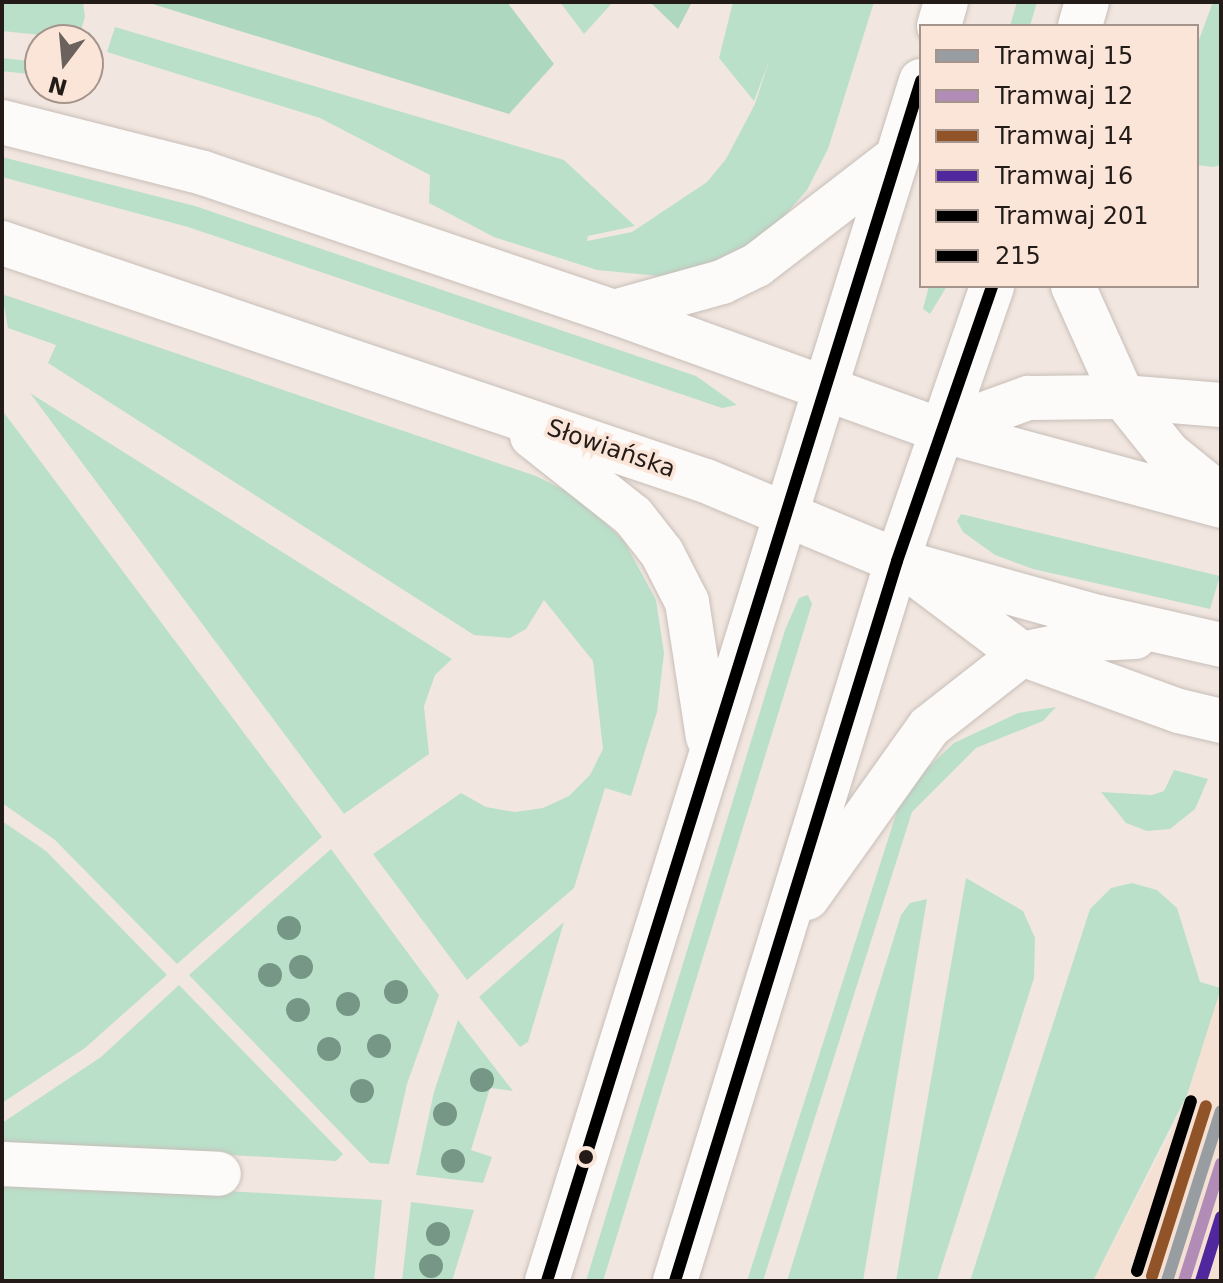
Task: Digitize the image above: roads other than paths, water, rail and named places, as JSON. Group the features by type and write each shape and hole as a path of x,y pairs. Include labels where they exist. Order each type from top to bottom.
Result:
{"street":[{"path":"940,24 946,2"},
{"path":"1081,24 1087,2"},
{"path":"547,1281 919,87"},
{"path":"2,122 203,173 614,312 940,430 1221,506"},
{"path":"614,312 722,282 757,265 896,158"},
{"name":"Słowiańska","path":"2,243 706,481 897,561 1201,640"},
{"path":"675,1281 897,561 991,288"},
{"path":"1074,288 1123,397 1168,453 1221,496"},
{"path":"940,430 1028,398 1123,397 1221,405"},
{"path":"498,411 596,484 633,516 662,553 687,602 702,671 710,755"},
{"path":"897,561 1022,654 1179,711 1221,721"},
{"path":"779,938 929,727 1022,654 1093,639 1201,640"},
{"path":"2,1164 219,1174"}],"tram line":[{"name":"201","path":"1137,1271 1191,1101"},
{"name":"14","path":"1152,1276 1206,1106"},
{"name":"15","path":"1167,1281 1221,1111"},
{"name":"12","path":"1184,1281 1221,1164"},
{"name":"16","path":"1201,1281 1221,1217"}]}
